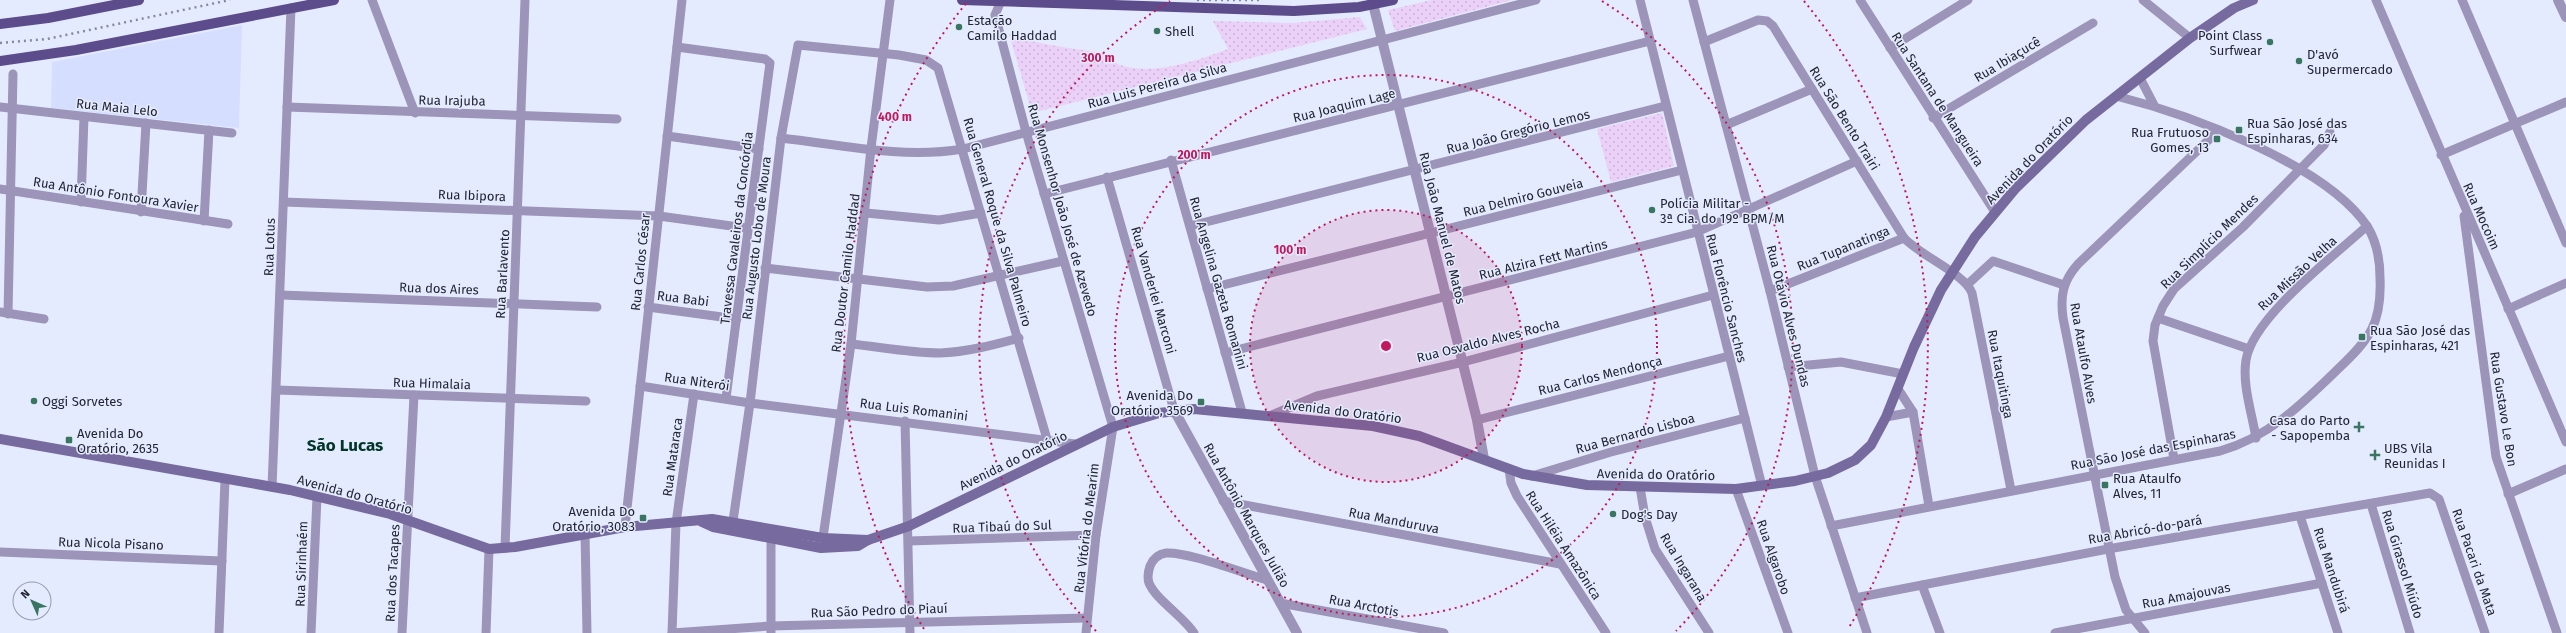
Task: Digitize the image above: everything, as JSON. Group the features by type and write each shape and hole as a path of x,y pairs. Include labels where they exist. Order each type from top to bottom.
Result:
{"main road":[{"path":"0,24 48,18 139,0"},
{"path":"0,61 46,56 334,0"},
{"path":"962,0 1248,11 1393,0"},
{"name":"Avenida do Oratório","path":"702,522 713,527 771,533 822,543 868,540 909,526 1113,426 1134,419 1174,410 1242,412 1394,430 1532,476 1587,485 1736,489 1762,486 1815,476 1842,467 1863,454 1871,445 1886,417 1925,322 1952,272 1995,212 2064,139 2116,96 2190,38 2234,8 2253,0"},
{"name":"Avenida do Oratório","path":"0,439 225,480 272,487 408,520 489,549 505,548 625,527 702,522 712,519 733,521 771,533"}],"street":[{"path":"372,0 415,113"},
{"name":"Rua Barlavento","path":"505,548 525,0"},
{"name":"Rua Carlos César","path":"625,527 682,0"},
{"name":"Rua Doutor Camilo Haddad","path":"822,543 850,344 866,213 871,148 890,0"},
{"name":"Rua Luis Pereira da Silva","path":"781,138 871,148 936,153 963,148 1026,132 1536,0"},
{"name":"Rua Florêncio Sanches","path":"1640,0 1665,106 1762,486"},
{"name":"Rua Otávio Alves Dundas","path":"1693,0 1770,291 1815,476 1854,598 1867,633"},
{"name":"Rua Santana de Mangueira","path":"1860,0 1933,118 1995,212"},
{"path":"1890,48 1968,0"},
{"path":"2143,0 2190,38"},
{"name":"Rua Mocoim","path":"2376,0 2441,155 2566,442"},
{"path":"2462,0 2566,243"},
{"path":"2558,0 2566,18"},
{"name":"Rua Monsenhor João José de Azevedo","path":"1000,1 995,14 1026,132 1113,426"},
{"name":"Rua João Manuel de Matos","path":"1373,2 1463,362 1477,420 1484,459"},
{"name":"Rua Lotus","path":"272,487 281,295 291,8"},
{"name":"Rua São Bento Trairi","path":"1704,42 1751,22 1767,21 1773,26 1904,238 1918,251 1952,272"},
{"name":"Rua Ibiaçucê","path":"1933,118 2093,23"},
{"name":"Rua Joaquim Lage","path":"1044,194 1171,160 1650,41"},
{"name":"Rua Augusto Lobo de Moura","path":"733,521 750,403 781,138 798,45 884,55"},
{"name":"Travessa Cavaleiros da Concórdia","path":"677,47 765,59 769,62 760,149 746,228 737,318 726,398"},
{"name":"Rua General Roque da Silva Palmeiro","path":"884,55 926,60 936,65 963,148 1047,439"},
{"path":"13,74 11,109 11,191 4,313 44,319"},
{"path":"2140,78 2154,106"},
{"path":"1726,125 1812,89"},
{"name":"Rua São José das Espinharas","path":"1831,526 2011,490 2220,451 2256,438 2285,416 2348,359 2371,331 2377,320 2381,304 2380,266 2377,251 2367,226 2327,188 2301,169 2218,130 2154,106 2116,96"},
{"path":"2441,155 2566,102"},
{"name":"Rua João Gregório Lemos","path":"1190,226 1665,106"},
{"name":"Rua Maia Lelo","path":"0,107 232,133"},
{"name":"Rua Irajuba","path":"288,107 415,113 521,114 617,119"},
{"path":"81,202 84,117"},
{"path":"141,212 146,123"},
{"path":"204,220 209,130"},
{"name":"Rua Ataulfo Alves","path":"2145,633 2131,619 2120,594 2108,549 2061,303 2064,285 2078,264 2218,130"},
{"name":"Rua Simplício Mendes","path":"2174,459 2154,352 2153,340 2158,318 2174,290 2243,227 2301,169 2324,145 2330,132"},
{"path":"667,136 760,149"},
{"name":"Rua Angelina Gazeta Romanini","path":"1171,160 1242,412"},
{"name":"Rua Alzira Fett Martins","path":"1226,353 1697,232 1857,161"},
{"name":"Rua Delmiro Gouveia","path":"1207,289 1682,170"},
{"name":"Rua Vanderlei Marconi","path":"1107,178 1174,410"},
{"name":"Rua Antônio Fontoura Xavier","path":"0,189 141,212 228,224"},
{"name":"Rua Ibipora","path":"284,202 659,216 746,228"},
{"name":"Rua Gustavo Le Bon","path":"2463,205 2496,457 2556,633"},
{"path":"866,213 932,220 981,213"},
{"name":"Rua Missão Velha","path":"2256,438 2246,381 2246,359 2249,348 2259,328 2277,308 2367,226"},
{"name":"Rua Tupanatinga","path":"1770,291 1904,238"},
{"path":"765,268 927,288 953,286 1000,277 1063,261"},
{"path":"1952,272 1968,284 1994,261 2064,285"},
{"path":"2508,309 2566,283"},
{"name":"Rua Itaquitinga","path":"1968,284 1972,293 2011,490"},
{"name":"Rua dos Aires","path":"281,295 597,307"},
{"name":"Rua Osvaldo Alves Rocha","path":"1272,415 1317,396 1463,362 1713,295"},
{"name":"Rua Babi","path":"648,307 737,318"},
{"path":"2158,318 2249,348"},
{"path":"850,344 918,352 942,352 988,346 1019,338"},
{"name":"Rua Carlos Mendonça","path":"1477,420 1729,356"},
{"path":"1788,367 1841,362 1903,374"},
{"name":"Rua Niterói","path":"640,386 726,398 750,403"},
{"path":"1898,389 1913,412 1929,506"},
{"name":"Rua Himalaia","path":"277,390 586,401"},
{"name":"Rua Mataraca","path":"672,633 676,523 694,394"},
{"name":"Rua dos Tacapes","path":"402,633 414,395"},
{"name":"Rua Luis Romanini","path":"750,403 906,421 1075,444"},
{"name":"Rua Antônio Marques Julião","path":"1174,410 1297,633"},
{"path":"1886,417 1913,412"},
{"name":"Rua Bernardo Lisboa","path":"1532,476 1611,452 1745,418"},
{"path":"906,421 910,633"},
{"name":"Rua Vitória do Mearim","path":"1086,633 1096,535 1113,426"},
{"name":"Rua Hiléia Amazônica","path":"1509,468 1513,488 1560,564 1606,633"},
{"path":"2508,494 2566,469"},
{"path":"219,633 225,480"},
{"name":"Rua Ingarana","path":"1640,487 1645,517 1655,549 1709,633"},
{"name":"Rua Algarobo","path":"1736,489 1788,633"},
{"name":"Rua Abricó-do-pará","path":"1854,598 2108,549 2430,493 2439,499"},
{"name":"Rua Sirinhaém","path":"311,633 316,497"},
{"name":"Rua Pacari da Mata","path":"2439,499 2485,633"},
{"name":"Rua Manduruva","path":"1223,501 1560,564"},
{"name":"Rua Girassol Miúdo","path":"2371,504 2410,633"},
{"name":"Rua Mandubirá","path":"2300,516 2338,633"},
{"path":"771,533 771,629"},
{"path":"585,534 587,633"},
{"name":"Rua Tibaú do Sul","path":"909,541 1096,535"},
{"path":"486,633 489,549"},
{"name":"Rua Nicola Pisano","path":"0,552 222,561"},
{"path":"1194,633 1179,614 1153,590 1149,583 1149,570 1157,556 1165,554 1183,554 1267,580"},
{"name":"Rua Amajouvas","path":"2055,633 2322,583"},
{"path":"1922,585 1940,633"},
{"name":"Rua Arctotis","path":"1280,603 1444,633"},
{"name":"Rua São Pedro do Piauí","path":"672,633 910,623 1087,618"}],"shaded area":[{"path":"1432,0 1512,0 1395,31 1388,10"},
{"path":"1360,17 1367,29 1032,113 1009,34 1044,44 1103,53 1108,55 1120,65 1147,69 1175,66 1228,49 1213,21 1293,23"},
{"path":"242,25 239,128 51,108 52,62"},
{"path":"1662,113 1674,166 1611,182 1597,129"}],"railway":[{"path":"0,43 47,39 230,0"},
{"path":"1197,0 1262,0"}],"place":[{"name":"Estação Camilo Haddad","path":"959,27"},
{"name":"Shell","path":"1157,31"},
{"name":"Point Class Surfwear","path":"2270,42"},
{"name":"D'avó Supermercado","path":"2299,61"},
{"name":"Rua São José das Espinharas, 634","path":"2239,130"},
{"name":"Rua Frutuoso Gomes, 13","path":"2217,139"},
{"name":"Polícia Militar - 3ª Cia. do 19º BPM/M","path":"1652,210"},
{"name":"Rua São José das Espinharas, 421","path":"2362,337"},
{"name":"Oggi Sorvetes","path":"34,401"},
{"name":"Avenida Do Oratório, 3569","path":"1201,402"},
{"name":"Casa do Parto - Sapopemba","path":"2359,427"},
{"name":"Avenida Do Oratório, 2635","path":"69,440"},
{"name":"UBS Vila Reunidas I","path":"2375,455"},
{"name":"Rua Ataulfo Alves, 11","path":"2105,485"},
{"name":"Dog's Day","path":"1613,514"},
{"name":"Avenida Do Oratório, 3083","path":"643,518"}],"district":[{"name":"São Lucas","path":"345,445"}]}
